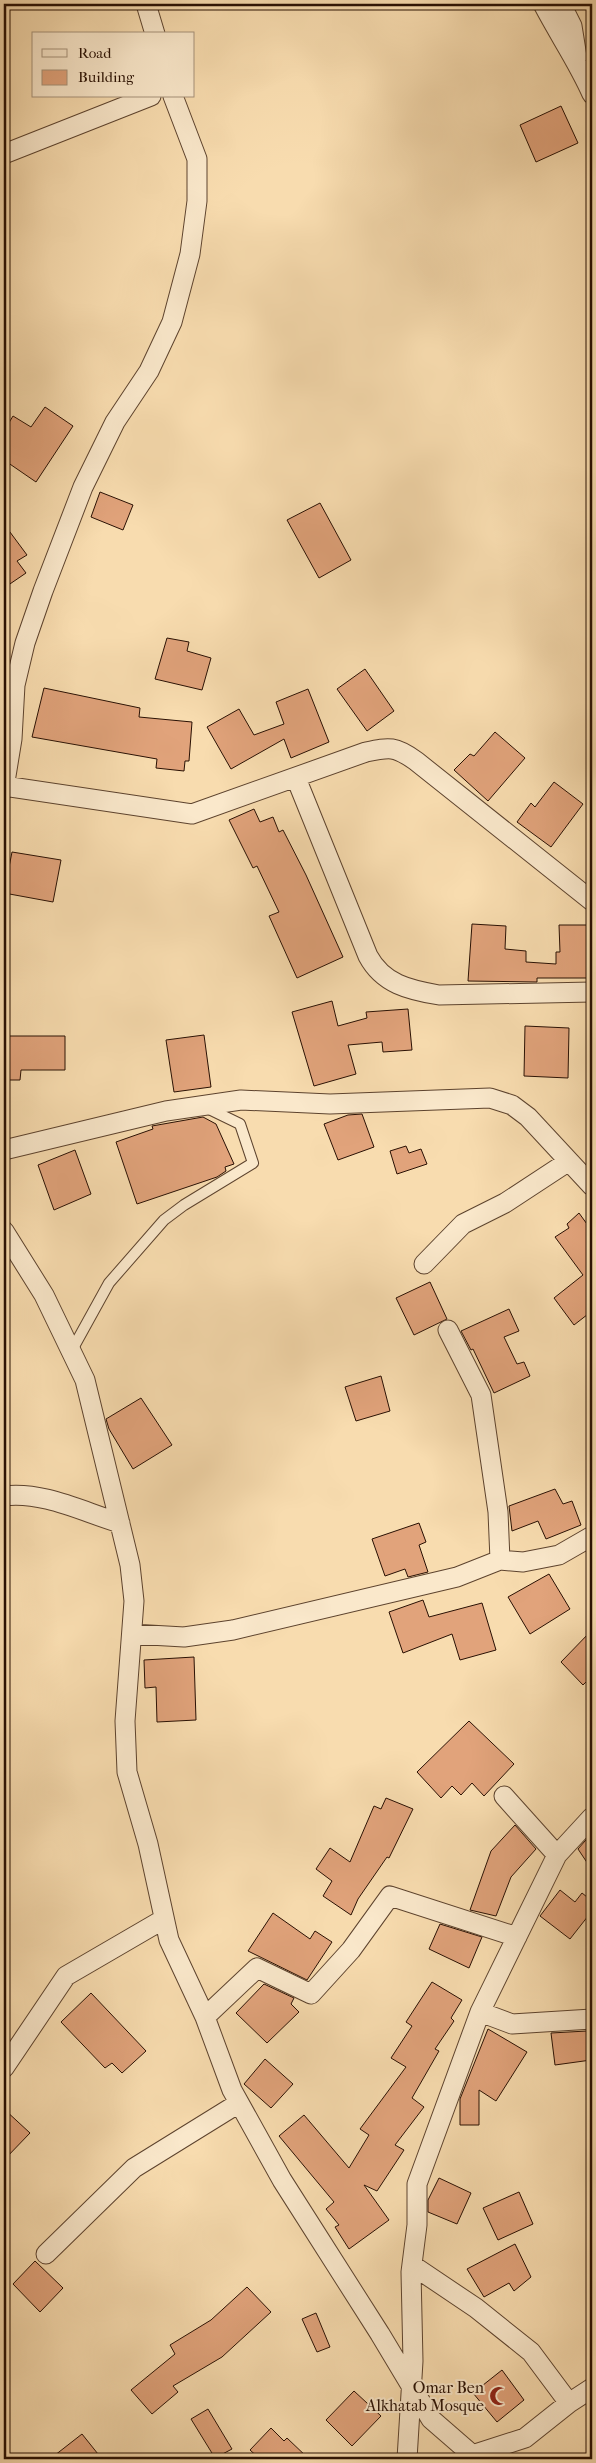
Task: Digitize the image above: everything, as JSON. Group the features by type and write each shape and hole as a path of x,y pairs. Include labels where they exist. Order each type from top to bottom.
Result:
{"street":[{"path":"146,4 154,32"},
{"path":"543,4 558,33 578,64 592,94"},
{"path":"561,4 572,26 578,64"},
{"path":"4,154 146,98"},
{"path":"175,98 197,159 197,201 190,254 172,322 149,371 115,422 83,487 40,598 25,643 15,685 12,739 4,787 192,814 366,752 390,747 398,749 416,761 592,901"},
{"path":"296,778 368,956 373,966 390,982 421,992 439,995 592,992"},
{"path":"4,1150 166,1111 241,1100 330,1104 490,1098 512,1105 528,1117 592,1186"},
{"path":"424,1264 463,1224 506,1202 569,1161"},
{"path":"4,1231 44,1295 85,1380 120,1522 131,1574 134,1601 125,1722 127,1772 148,1844 169,1940 205,2017 232,2090 282,2180 380,2334 410,2387 431,2419 474,2457 525,2438 569,2403 592,2388"},
{"path":"448,1330 481,1395 498,1512 500,1560"},
{"path":"4,1496 18,1494 40,1498 120,1522"},
{"path":"132,1634 184,1637 233,1630 457,1577 500,1560 523,1562 559,1555 592,1536"},
{"path":"504,1796 557,1854"},
{"path":"407,2459 413,2361 412,2265 417,2225 417,2184 480,2012 557,1854 592,1817"},
{"path":"205,2017 257,1968 311,1994 351,1950 390,1896 517,1937"},
{"path":"4,2068 66,1976 164,1919"},
{"path":"480,2012 512,2024 592,2019"},
{"path":"46,2254 134,2168 239,2103"},
{"path":"412,2265 476,2308 531,2352 569,2403"}],"lane":[{"path":"72,1350 109,1282 164,1220 184,1205 253,1163 240,1124 202,1106"}],"building":[{"path":"561,106 578,143 536,162 520,125"},
{"path":"45,407 73,426 36,482 4,460 4,431 13,416 31,427"},
{"path":"100,492 133,505 123,530 91,517"},
{"path":"320,503 351,560 319,578 287,520"},
{"path":"4,524 27,555 17,561 26,573 4,588"},
{"path":"167,638 189,642 187,651 211,658 202,690 155,679"},
{"path":"365,669 394,711 367,731 337,689"},
{"path":"44,688 140,708 139,717 192,722 189,761 185,761 184,771 156,768 157,759 32,737"},
{"path":"308,689 329,742 291,758 284,739 231,769 207,727 239,709 254,735 284,724 276,702"},
{"path":"495,732 525,758 488,801 454,770 470,754 474,756"},
{"path":"554,782 583,804 551,847 517,822 531,803 535,807"},
{"path":"254,809 260,822 273,817 279,832 283,830 306,875 343,957 297,978 269,916 279,912 257,866 253,868 229,820"},
{"path":"12,852 61,860 53,902 4,893"},
{"path":"472,924 506,926 505,949 526,951 526,962 556,964 556,952 560,952 559,925 592,925 592,978 537,978 537,982 468,981"},
{"path":"332,1001 338,1026 367,1018 366,1012 408,1009 412,1050 383,1052 382,1042 348,1045 356,1074 314,1086 292,1012"},
{"path":"525,1026 569,1028 568,1078 524,1076"},
{"path":"204,1035 211,1087 174,1092 166,1040"},
{"path":"4,1036 65,1036 65,1070 21,1070 20,1080 4,1080"},
{"path":"362,1114 374,1147 338,1160 324,1124 348,1115"},
{"path":"203,1117 216,1124 234,1164 225,1167 226,1171 217,1177 137,1204 116,1142 153,1129 152,1126"},
{"path":"406,1146 409,1153 421,1149 427,1164 397,1174 390,1151"},
{"path":"75,1150 91,1194 54,1210 38,1165"},
{"path":"579,1213 592,1231 592,1311 574,1325 554,1298 583,1275 555,1237 569,1228 567,1224"},
{"path":"430,1282 447,1319 414,1335 396,1298"},
{"path":"509,1309 519,1331 504,1337 517,1364 524,1362 530,1376 494,1393 473,1349 471,1350 461,1331"},
{"path":"381,1376 390,1411 356,1421 345,1387"},
{"path":"141,1398 172,1445 133,1469 109,1429 106,1419"},
{"path":"555,1489 563,1504 572,1501 581,1525 546,1539 538,1521 512,1531 509,1506"},
{"path":"419,1523 426,1542 419,1545 428,1572 408,1577 405,1569 385,1576 372,1539"},
{"path":"549,1574 570,1609 530,1634 508,1597"},
{"path":"423,1600 429,1617 482,1603 496,1650 460,1660 452,1634 403,1653 389,1612"},
{"path":"592,1630 592,1676 583,1685 561,1662"},
{"path":"194,1657 196,1720 157,1722 156,1687 145,1688 144,1660"},
{"path":"469,1721 514,1764 484,1796 472,1783 461,1795 452,1786 441,1798 417,1772"},
{"path":"386,1798 413,1809 389,1858 387,1857 358,1899 351,1915 323,1896 332,1881 316,1869 330,1848 350,1862 374,1806 381,1809"},
{"path":"515,1825 536,1849 511,1877 496,1916 470,1910 491,1851"},
{"path":"592,1833 592,1870 578,1849"},
{"path":"560,1890 575,1902 582,1893 592,1901 592,1911 570,1939 540,1916"},
{"path":"273,1913 310,1939 315,1931 332,1942 307,1980 248,1951"},
{"path":"440,1924 482,1937 469,1968 429,1949"},
{"path":"432,1982 462,2000 451,2018 454,2021 435,2049 439,2051 412,2098 424,2107 395,2145 404,2150 377,2191 364,2185 389,2220 349,2249 335,2227 339,2225 326,2209 334,2202 279,2136 304,2115 349,2168 369,2135 360,2129 406,2067 391,2058 412,2026 406,2022"},
{"path":"264,1984 294,1998 291,2004 299,2012 267,2043 236,2013"},
{"path":"91,1993 146,2051 122,2073 112,2063 105,2068 61,2022"},
{"path":"488,2029 527,2052 496,2101 479,2090 479,2125 460,2125 460,2099"},
{"path":"587,2031 591,2060 555,2065 551,2033"},
{"path":"265,2059 293,2084 271,2108 244,2084"},
{"path":"4,2109 30,2133 4,2160"},
{"path":"439,2178 471,2193 457,2224 428,2212 428,2200"},
{"path":"519,2192 533,2224 498,2240 483,2208"},
{"path":"515,2244 531,2277 514,2291 509,2283 484,2297 467,2269"},
{"path":"35,2261 63,2288 40,2312 13,2284"},
{"path":"247,2287 271,2312 222,2357 173,2386 178,2392 152,2414 131,2390 175,2354 170,2345 211,2320"},
{"path":"316,2313 330,2347 317,2352 302,2319"},
{"name":"Omar Ben Alkhatab Mosque","path":"502,2370 524,2400 497,2422 473,2393"},
{"path":"354,2391 381,2416 352,2446 326,2420"},
{"path":"208,2409 232,2449 215,2458 191,2419"},
{"path":"271,2428 284,2441 287,2438 309,2459 260,2459 250,2450"},
{"path":"82,2434 102,2459 50,2459"}],"place":[{"name":"Omar Ben Alkhatab Mosque","path":"499,2396"}]}
